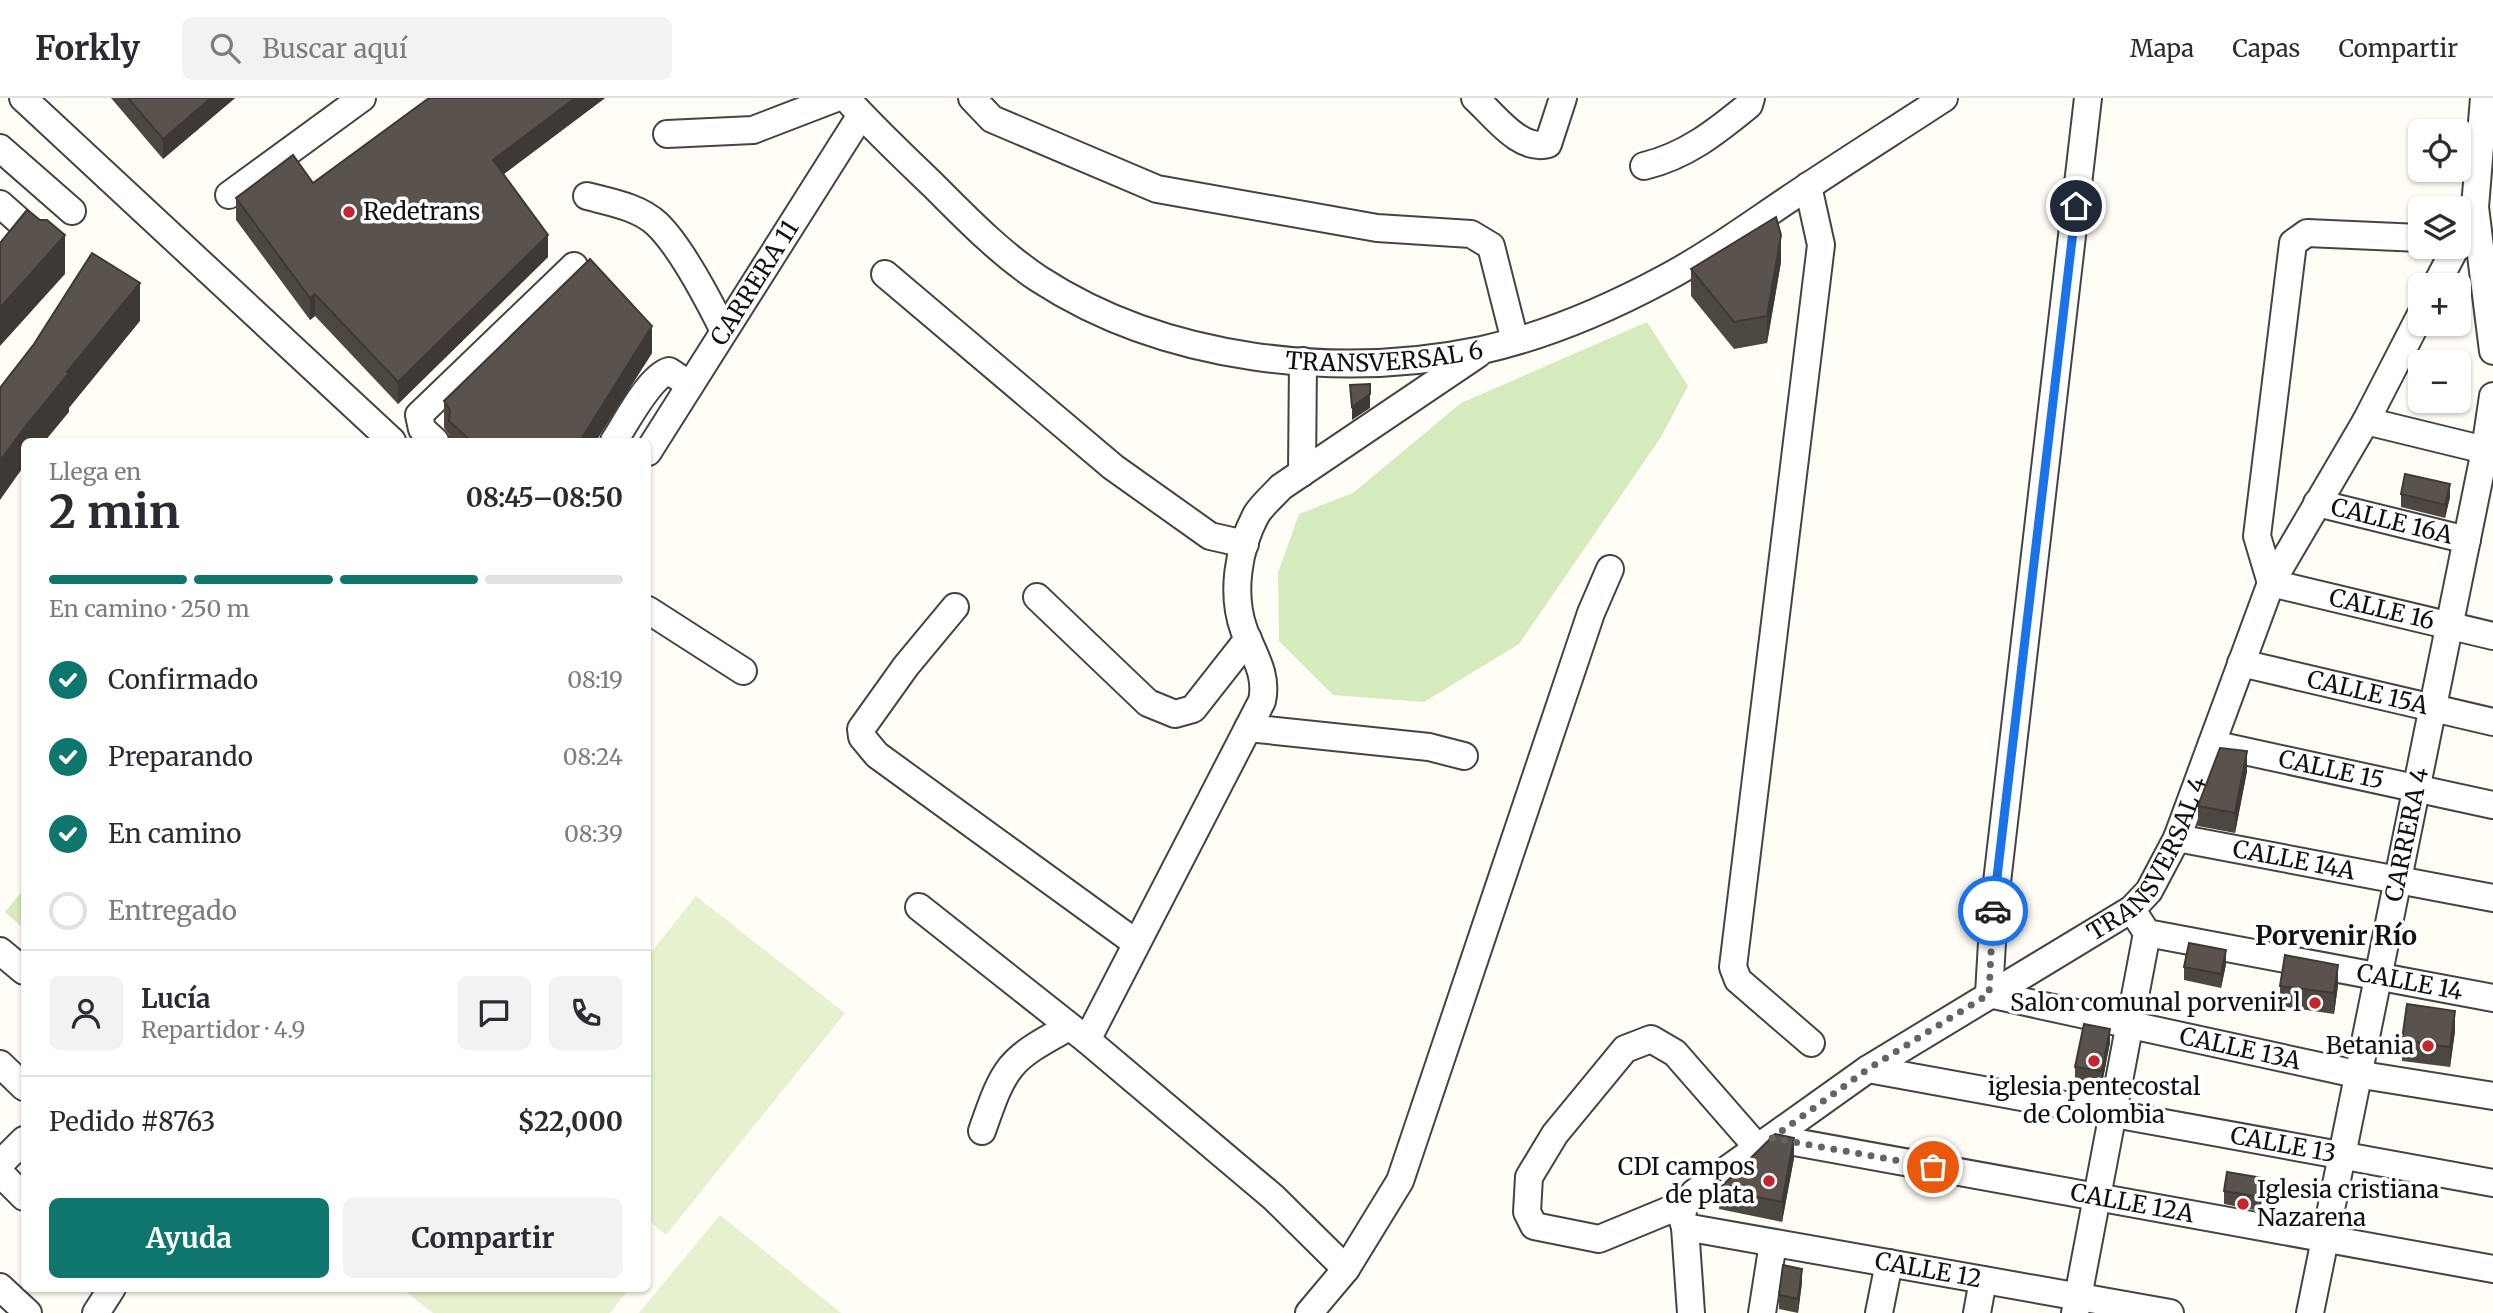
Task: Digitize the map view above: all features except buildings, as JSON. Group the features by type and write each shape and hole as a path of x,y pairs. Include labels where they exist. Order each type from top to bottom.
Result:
{"street":[{"path":"23,98 389,438"},
{"path":"229,195 362,98"},
{"path":"667,134 753,130 836,98"},
{"path":"972,98 992,119 1157,189 1377,228 1471,234 1483,238 1491,246 1515,341"},
{"path":"1475,98 1526,144 1538,146 1548,144 1563,98"},
{"path":"1644,166 1670,160 1712,135 1749,105 1751,98"},
{"name":"TRANSVERSAL 6","path":"854,106 991,243 1064,294 1107,315 1177,340 1218,349 1303,361 1417,360 1485,349 1515,341 1599,310 1663,280 1944,98"},
{"path":"1989,994 1994,908 2088,98"},
{"path":"2484,98 2475,207 2493,351"},
{"name":"CARRERA 11","path":"651,447 854,106"},
{"path":"0,148 72,211"},
{"path":"1808,186 1821,245 1733,967 1738,980 1811,1043"},
{"path":"587,196 624,206 656,223 704,290 723,329"},
{"path":"0,204 44,243"},
{"path":"2471,215 2475,207"},
{"path":"2271,583 2257,536 2293,243 2307,233 2408,237"},
{"path":"432,438 422,429 419,415 574,266"},
{"path":"885,274 1113,467 1210,536 1245,544"},
{"name":"TRANSVERSAL 4","path":"1685,1216 1694,1193 1868,1069 2132,909 2149,891 2177,838 2271,583 2365,421 2410,336"},
{"path":"982,1131 1000,1078 1025,1050 1078,1034 1136,943 1262,701 1266,686 1238,608 1236,585 1245,544 1257,514 1281,487 1485,349"},
{"path":"1302,473 1303,361"},
{"path":"616,438 653,383 664,372 668,371 690,385"},
{"name":"CARRERA 4","path":"2310,1313 2339,1155 2486,450 2493,396"},
{"path":"2365,421 2486,450"},
{"name":"CALLE 16A","path":"2317,503 2467,540"},
{"path":"1309,1313 1346,1269 1400,1181 1587,626 1610,569"},
{"name":"CALLE 16","path":"2271,583 2493,636"},
{"path":"1037,597 1148,703 1175,713 1193,709 1248,639"},
{"path":"955,607 861,729 862,737 877,755 1136,943"},
{"path":"651,612 743,671"},
{"name":"CALLE 15A","path":"2241,663 2493,722"},
{"path":"1248,728 1429,747 1464,756"},
{"name":"CALLE 15","path":"2211,744 2493,805"},
{"name":"CALLE 14A","path":"2177,838 2493,898"},
{"path":"919,907 1078,1034 1273,1198 1346,1269"},
{"path":"2076,1305 2147,933 2132,909"},
{"name":"CALLE 14","path":"2147,933 2493,998"},
{"path":"0,951 21,968"},
{"name":"CALLE 13A","path":"1989,994 2356,1074 2493,1096"},
{"path":"1691,1313 1685,1216 1599,1239 1534,1226 1527,1212 1530,1177 1555,1134 1625,1049 1651,1039 1675,1053 1765,1143"},
{"path":"0,1064 21,1084"},
{"name":"CALLE 13","path":"1868,1069 2493,1183"},
{"path":"0,1164 21,1143"},
{"name":"CALLE 12A","path":"1765,1143 2095,1197 2493,1269"},
{"path":"0,1173 21,1194"},
{"name":"CALLE 12","path":"1685,1216 1773,1243 1983,1280 2076,1305 2170,1313"},
{"path":"1762,1313 1773,1243"},
{"path":"1878,1313 1889,1263"},
{"path":"1977,1313 1983,1280"},
{"path":"0,1287 28,1313"},
{"path":"96,1313 109,1292"}],"green space":[{"path":"1647,322 1688,386 1661,437 1519,644 1424,702 1333,695 1279,641 1278,573 1299,514 1353,493 1461,403"},
{"path":"21,893 21,926 5,912"},
{"path":"696,896 845,1013 666,1235 651,1222 651,952"},
{"path":"720,1215 841,1313 639,1313"},
{"path":"406,1292 627,1292 610,1313 433,1313"}],"way so far":[{"path":"1933,1167 1772,1138 1868,1069 1989,994 1993,911"}],"place":[{"name":"Redetrans","path":"349,212"},
{"name":"Salon comunal porvenir l","path":"2315,1003"},
{"name":"Betania","path":"2428,1046"},
{"name":"iglesia pentecostal de Colombia","path":"2094,1061"},
{"name":"CDI campos de plata","path":"1769,1181"},
{"name":"Iglesia cristiana Nazarena","path":"2243,1204"}],"district":[{"name":"Porvenir Río","path":"2336,936"}],"route":[{"path":"1993,911 2076,206"}]}
